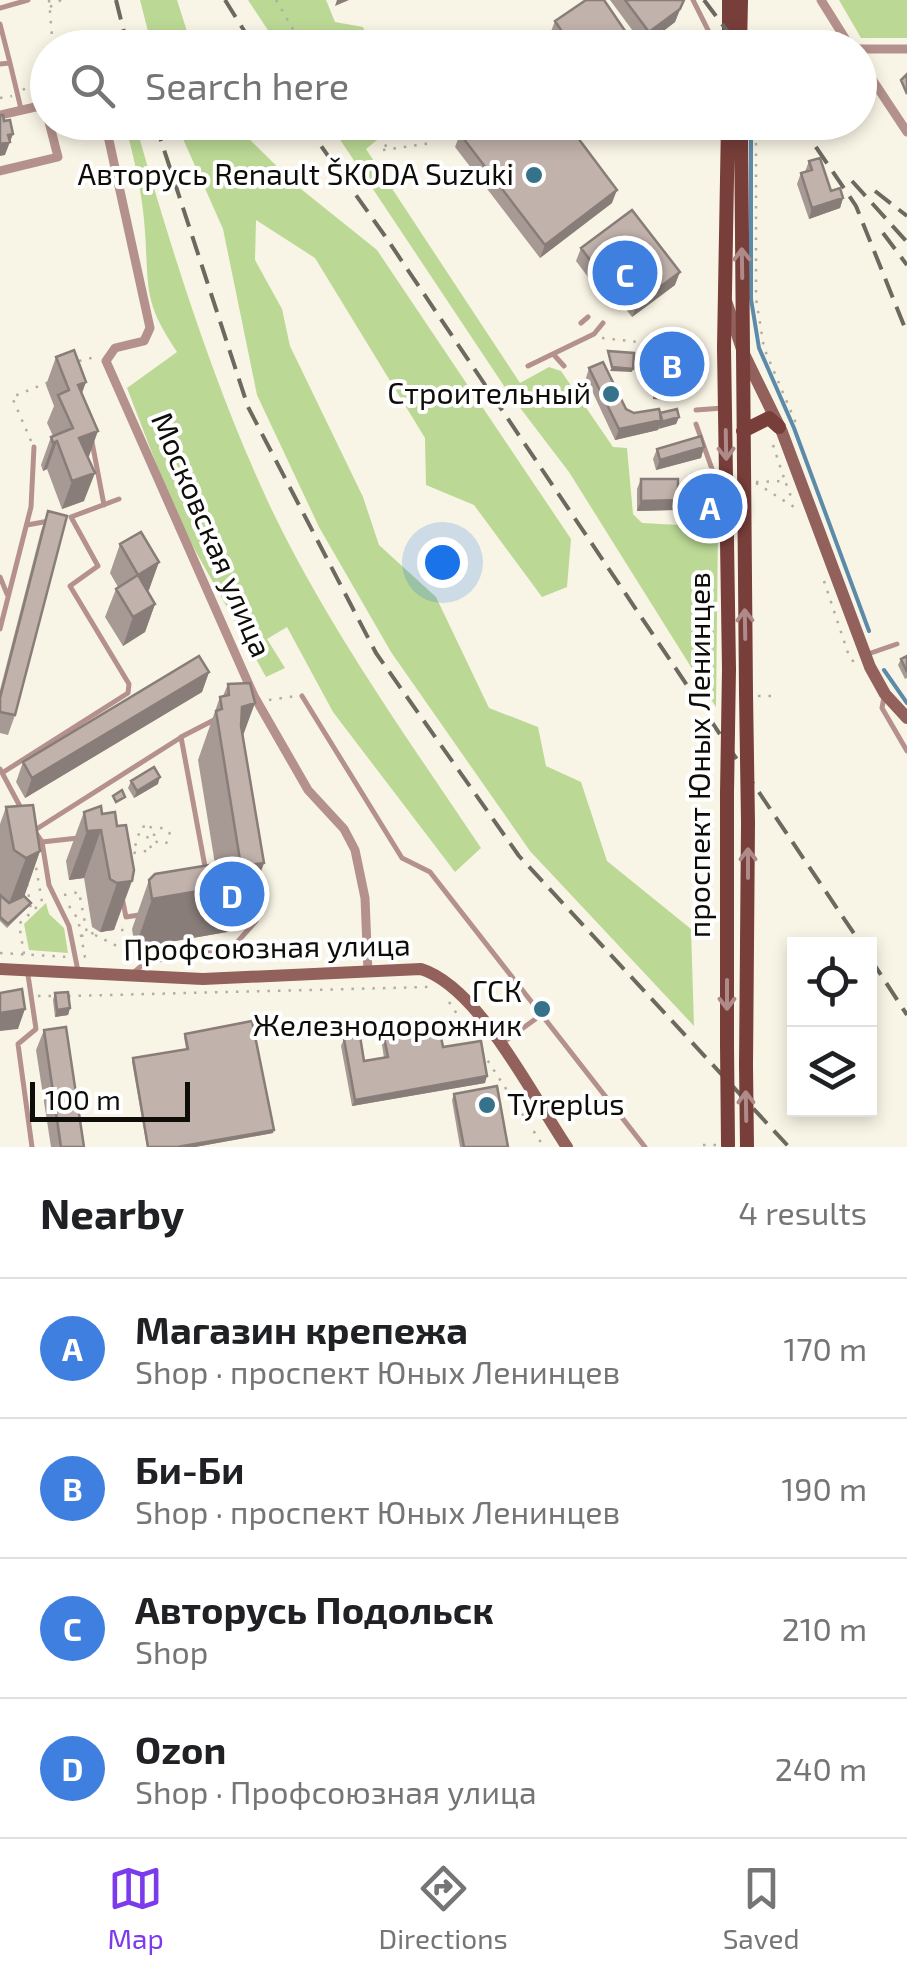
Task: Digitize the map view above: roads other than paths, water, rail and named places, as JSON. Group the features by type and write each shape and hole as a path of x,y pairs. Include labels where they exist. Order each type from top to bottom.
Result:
{"main road":[{"path":"729,0 729,30"},
{"path":"740,0 740,30"},
{"name":"проспект Юных Ленинцев","path":"725,1145 729,669 724,348 728,140"},
{"name":"проспект Юных Ленинцев","path":"740,140 751,694 747,1147"},
{"path":"725,300 866,656 885,694 907,718"},
{"path":"724,348 743,352"},
{"path":"743,431 768,418 774,428"},
{"name":"Профсоюзная улица","path":"0,969 28,976 129,970 203,979 421,970 441,975 465,997 567,1147"}],"street":[{"path":"821,0 840,30"},
{"path":"877,49 907,49"},
{"path":"877,87 907,132"},
{"path":"0,115 30,108"},
{"path":"0,171 58,157 53,140"},
{"name":"Московская улица","path":"109,140 150,328 144,341 108,354 106,361 256,700 308,790 344,829 354,850 365,898 368,972"}],"lane":[{"path":"0,8 28,0"},
{"path":"693,0 708,30"},
{"path":"0,24 21,110"},
{"path":"0,64 10,63"},
{"path":"581,324 588,317"},
{"path":"528,366 594,334 603,323"},
{"path":"554,355 564,366"},
{"path":"696,410 726,407"},
{"path":"696,424 712,469"},
{"path":"91,434 104,505"},
{"path":"0,628 27,525 34,446"},
{"path":"27,525 71,517 120,499"},
{"path":"71,517 98,566 70,586 129,684 128,693 1,771 42,842 49,885 69,926 78,974"},
{"path":"0,577 8,597"},
{"path":"866,656 897,644"},
{"path":"885,694 882,708 907,751"},
{"path":"302,696 402,858 430,872 646,1147"},
{"path":"240,704 256,700"},
{"path":"35,830 226,713"},
{"path":"181,738 207,881"},
{"path":"12,820 24,814"},
{"path":"42,842 96,835"},
{"path":"129,970 146,962 232,948 256,921 249,886"},
{"path":"122,898 126,917 142,914"},
{"path":"17,994 28,976"},
{"path":"28,976 36,1029 18,1044 32,1147"},
{"path":"498,1045 541,1015"}],"waterway":[{"path":"751,140 751,299 759,348 794,428 869,631"},
{"path":"884,670 907,703"}],"railway":[{"path":"116,0 124,30"},
{"path":"225,0 244,30"},
{"path":"704,0 726,30"},
{"path":"161,140 248,407 376,653 519,856 789,1147"},
{"path":"317,140 856,937"},
{"path":"811,140 856,206 907,333"},
{"path":"852,181 907,242"},
{"path":"875,191 907,216"},
{"path":"883,233 907,265"},
{"path":"877,969 907,1015"}],"place":[{"name":"Авторусь Renault ŠKODA Suzuki","path":"534,175"},
{"name":"Авторусь Подольск","path":"625,273"},
{"name":"Би-Би","path":"672,364"},
{"name":"Строительный","path":"611,394"},
{"name":"Магазин крепежа","path":"710,506"},
{"name":"Ozon","path":"232,894"},
{"name":"ГСК Железнодорожник","path":"542,1009"},
{"name":"Tyreplus","path":"487,1105"}]}
